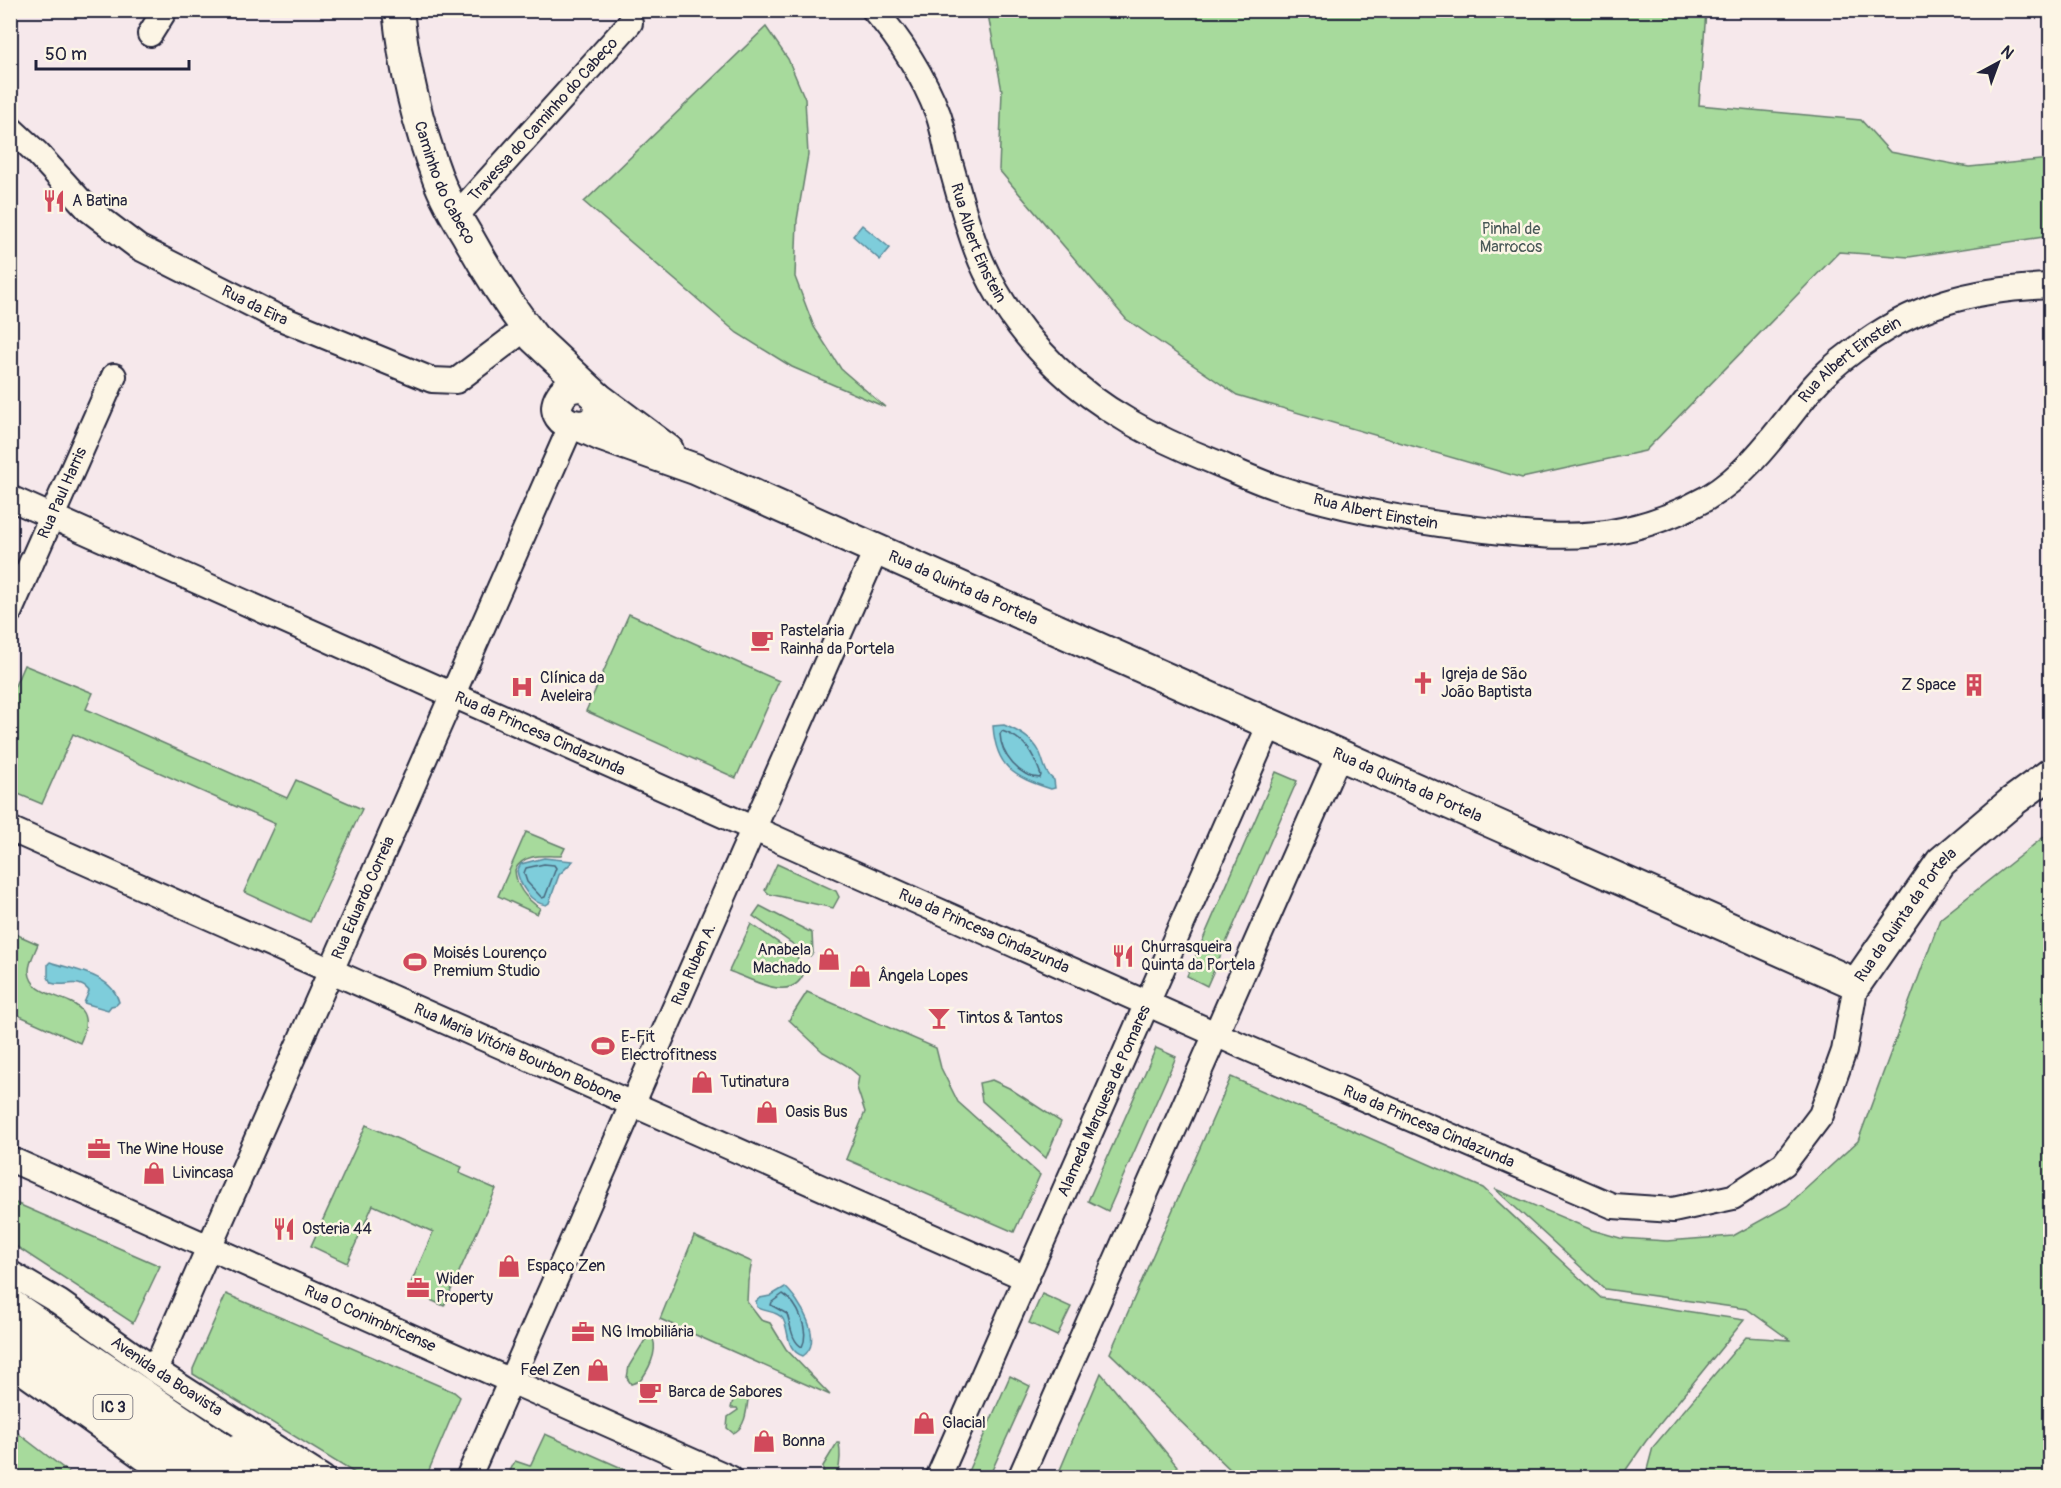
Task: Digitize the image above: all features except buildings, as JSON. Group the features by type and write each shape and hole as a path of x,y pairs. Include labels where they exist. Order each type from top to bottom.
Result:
{"highway":[{"name":"Avenida da Boavista","path":"10,1306 263,1478"},
{"name":"IC 3","path":"10,1335 178,1454 216,1478"},
{"path":"192,1430 248,1449 302,1478"}],"street":[{"path":"150,34 165,10"},
{"name":"Caminho do Cabeço","path":"398,10 401,42 417,113 438,180 488,273 530,333 571,417"},
{"name":"Rua Albert Einstein","path":"874,10 906,54 924,84 938,115 964,212 982,262 1001,298 1024,331 1056,367 1087,393 1124,419 1166,442 1274,486 1347,508 1401,519 1503,532 1548,535 1619,531 1654,522 1679,513 1711,496 1740,473 1832,367 1874,335 1911,314 1960,297 2001,288 2050,286"},
{"name":"Travessa do Caminho do Cabeço","path":"456,216 630,23"},
{"name":"Rua da Eira","path":"10,128 37,153 88,209 138,247 273,315 432,380 456,381 530,333"},
{"name":"Caminho do Cabeço","path":"530,333 591,392"},
{"name":"Rua Paul Harris","path":"10,611 114,376"},
{"path":"571,417 566,390 579,386 591,392"},
{"name":"Rua da Quinta da Portela","path":"591,392 695,469"},
{"name":"Rua da Quinta da Portela","path":"571,417 602,436 695,469 1856,984 1941,862 2013,801 2050,774"},
{"name":"Rua Eduardo Correia","path":"155,1370 453,695 571,417"},
{"name":"Rua da Princesa Cindazunda","path":"10,498 1216,1033 1613,1206 1673,1210 1732,1197 1784,1164 1821,1114 1844,1051 1856,984"},
{"name":"Rua Ruben A.","path":"468,1478 876,550"},
{"name":"Alameda Marquesa de Pomares","path":"938,1478 1270,724"},
{"path":"1020,1478 1339,755"},
{"name":"Rua Maria Vitória Bourbon Bobone","path":"10,829 1026,1278"},
{"name":"Rua O Conimbricense","path":"10,1158 730,1478"},
{"name":"Avenida da Boavista","path":"10,1273 59,1302 155,1370 323,1478"},
{"path":"10,1363 172,1478"}],"green space":[{"name":"Pinhal de Marrocos","path":"985,11 1706,11 1699,105 1861,120 1890,152 1969,167 2050,159 2050,236 1909,257 1839,252 1645,451 1522,478 1237,395 1126,319 999,170 1002,91 988,14"},
{"path":"766,27 788,59 805,99 808,155 797,220 795,277 814,327 841,369 885,407 792,367 737,333 584,202"},
{"path":"629,614 779,681 736,778 586,711"},
{"path":"24,665 93,693 86,709 287,798 296,780 362,809 310,922 244,892 275,824 73,734 42,804 11,791 11,695"},
{"path":"1276,772 1297,781 1207,986 1187,976"},
{"path":"526,832 565,848 561,856 529,858 515,870 517,882 523,892 540,908 537,914 498,896"},
{"path":"2050,832 2050,1477 1645,1477 1653,1447 1746,1337 1790,1340 1747,1309 1605,1289 1495,1189 1592,1230 1620,1238 1667,1241 1733,1236 1787,1206 1858,1141 1940,919"},
{"path":"777,864 836,891 839,897 833,908 769,894 765,890"},
{"path":"760,906 812,933 813,953 810,956 753,916"},
{"path":"751,924 795,954 802,966 806,965 801,978 794,985 774,988 729,971"},
{"path":"11,932 38,944 29,968 33,982 41,990 76,1005 83,1013 85,1025 80,1043 11,1012"},
{"path":"807,992 936,1048 941,1068 958,1102 1040,1175 1014,1232 846,1159 865,1112 857,1088 859,1076 846,1065 823,1052 789,1020"},
{"path":"1156,1048 1176,1057 1108,1211 1088,1201"},
{"path":"1231,1077 1483,1188 1601,1298 1744,1320 1646,1441 1621,1477 1238,1477 1110,1353"},
{"path":"992,1080 1009,1088 1061,1122 1046,1158 982,1101 979,1083"},
{"path":"366,1125 462,1167 459,1173 496,1189 444,1306 408,1290 433,1232 373,1205 347,1263 311,1246"},
{"path":"11,1201 160,1266 133,1323 11,1243"},
{"path":"694,1236 752,1262 747,1302 761,1320 770,1323 786,1349 830,1395 660,1319"},
{"path":"226,1294 454,1392 460,1397 426,1477 361,1477 193,1374 193,1369"},
{"path":"1042,1294 1071,1307 1057,1336 1029,1323"},
{"path":"653,1339 654,1344 651,1361 640,1381 631,1384 627,1378 629,1366 645,1340"},
{"path":"1101,1373 1186,1477 1057,1477"},
{"path":"1010,1376 1030,1386 989,1477 966,1476"},
{"path":"746,1389 749,1391 744,1421 733,1433 727,1428 728,1417 738,1410 731,1408 733,1402 740,1392"},
{"path":"11,1428 75,1477 11,1477"},
{"path":"545,1434 642,1477 507,1477 515,1461 530,1466"},
{"path":"839,1443 840,1450 839,1469 838,1473 831,1477 823,1471 823,1466"}],"water":[{"path":"862,225 890,248 880,260 853,236"},
{"path":"1004,725 1014,729 1036,746 1046,770 1054,780 1055,788 1051,789 1027,780 1009,769 998,752 993,726"},
{"path":"544,858 573,861 559,875 549,903 546,905 536,901 527,893 517,871 521,864"},
{"path":"50,962 100,979 115,993 119,1002 108,1010 84,1003 89,991 85,987 76,984 51,983 48,977"},
{"path":"785,1287 803,1310 811,1331 809,1349 803,1356 793,1350 781,1316 757,1307 756,1301 760,1298 770,1296"}],"place":[{"name":"A Batina","path":"54,201"},
{"name":"Pastelaria Rainha da Portela","path":"762,640"},
{"name":"Igreja de São João Baptista","path":"1423,683"},
{"name":"Z Space","path":"1974,685"},
{"name":"Clínica da Aveleira","path":"522,687"},
{"name":"Churrasqueira Quinta da Portela","path":"1123,956"},
{"name":"Anabela Machado","path":"829,959"},
{"name":"Moisés Lourenço Premium Studio","path":"415,962"},
{"name":"Ângela Lopes","path":"860,976"},
{"name":"Tintos & Tantos","path":"939,1018"},
{"name":"E-Fit Electrofitness","path":"603,1046"},
{"name":"Tutinatura","path":"702,1082"},
{"name":"Oasis Bus","path":"767,1112"},
{"name":"The Wine House","path":"99,1149"},
{"name":"Livincasa","path":"154,1173"},
{"name":"Osteria 44","path":"284,1229"},
{"name":"Espaço Zen","path":"509,1266"},
{"name":"Wider Property","path":"418,1288"},
{"name":"NG Imobiliária","path":"583,1332"},
{"name":"Feel Zen","path":"598,1370"},
{"name":"Barca de Sabores","path":"650,1392"},
{"name":"Glacial","path":"924,1423"},
{"name":"Bonna","path":"764,1441"}]}
